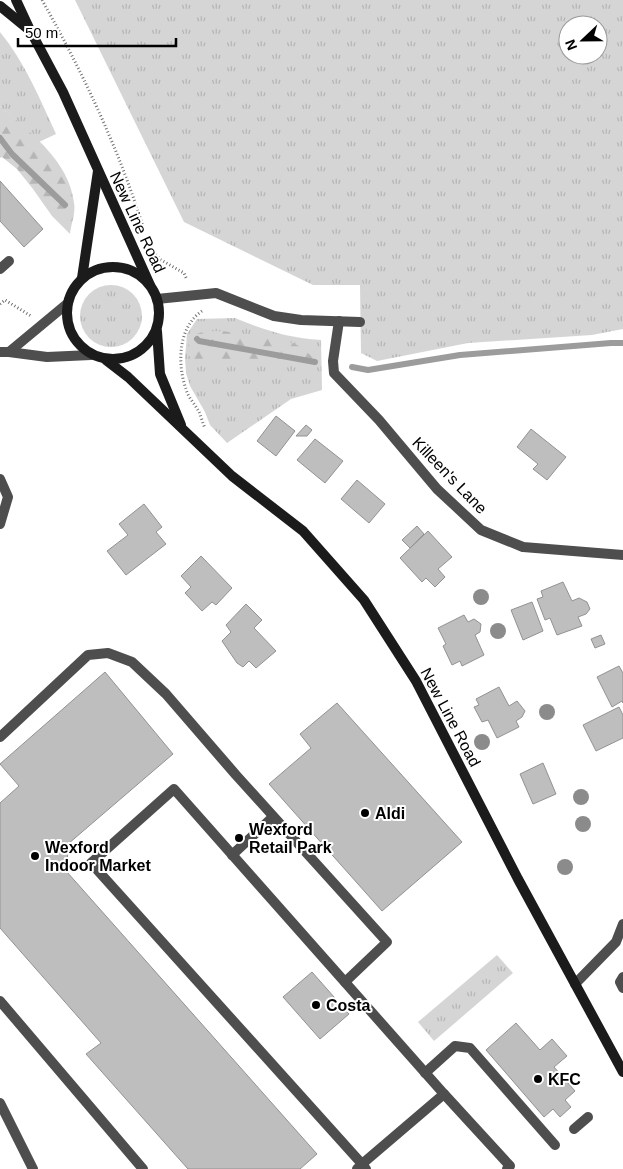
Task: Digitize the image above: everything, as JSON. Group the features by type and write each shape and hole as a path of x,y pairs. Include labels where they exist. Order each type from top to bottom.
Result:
{"main road":[{"name":"New Line Road","path":"16,0 63,92 150,285"},
{"name":"New Line Road","path":"0,6 30,30"},
{"name":"New Line Road","path":"82,278 98,171"},
{"path":"109,267 125,268 139,275 150,285 157,299 160,315 156,330 148,344 136,354 121,359 106,360 91,354 79,345 71,332 67,318 68,303 73,290 82,278 95,270 109,267"},
{"name":"New Line Road","path":"156,330 160,374 183,430"},
{"name":"New Line Road","path":"106,360 128,377 232,476 303,531 364,600 416,681 518,879 621,1066"}],"street":[{"path":"0,269 9,261"},
{"path":"157,299 216,293 274,316 300,320 360,322"},
{"path":"4,352 68,303"},
{"name":"Killeen's Lane","path":"339,321 333,361 334,373 379,420 437,489 482,530 523,547 623,555"},
{"path":"4,352 47,357 91,354"},
{"path":"0,479 8,498 0,524"},
{"path":"0,737 88,655 108,653 132,662 166,694 273,817 387,942 345,982"},
{"path":"444,1094 362,1167 91,863 174,789 425,1073 510,1166 507,1169"},
{"path":"232,855 273,817"},
{"path":"575,984 616,942 623,924"},
{"path":"623,977 620,982 623,988"},
{"path":"0,1001 144,1169"},
{"path":"425,1073 455,1046 470,1048 555,1145"},
{"path":"0,1103 33,1169"},
{"path":"574,1129 588,1117"}],"path":[{"path":"42,0 96,104 120,161 145,234"},
{"path":"150,245 153,252 161,260 184,273"},
{"path":"0,304 5,300 32,317 37,328"},
{"path":"207,431 198,410 186,390 182,371 182,347 185,333 193,317 202,311 211,310"}],"green space":[{"path":"75,0 623,0 623,329 592,335 468,343 377,361 361,353 360,285 313,285 184,222"},
{"path":"0,32 17,55 38,94 56,134 39,142 0,106"},
{"path":"0,106 46,148 65,174 71,188 74,207 70,234 52,216 17,169 2,157 0,158"},
{"path":"105,285 117,285 133,294 140,304 142,316 140,328 133,338 117,347 105,347 94,342 85,333 80,322 80,310 85,299 94,290"},
{"path":"235,318 277,333 321,340 322,390 291,399 227,443 210,425 190,386 186,373 185,358 187,334 197,319"},
{"path":"223,331 293,343 303,348 313,358 296,363 199,363 188,355 188,347 193,336 203,332"},
{"path":"497,955 513,973 434,1041 418,1022"}],"building":[{"path":"0,181 43,229 24,247 0,221"},
{"path":"276,416 295,431 276,456 257,441"},
{"path":"306,425 312,430 307,436 296,436"},
{"path":"531,429 566,457 547,480 533,469 538,464 517,447"},
{"path":"315,439 343,461 325,483 297,460"},
{"path":"357,480 385,504 369,523 341,499"},
{"path":"144,504 162,527 156,532 166,544 126,575 107,551 128,535 119,524"},
{"path":"417,526 424,534 410,548 402,540"},
{"path":"428,531 452,557 438,569 445,577 435,587 426,578 422,582 400,558"},
{"path":"201,556 232,588 216,605 212,602 202,611 185,593 191,587 181,576"},
{"path":"563,582 572,601 579,598 587,602 590,609 586,614 578,617 582,626 557,635 550,618 545,620 537,599 543,597 541,591"},
{"path":"532,602 543,631 523,640 511,610"},
{"path":"246,604 262,620 254,628 276,651 256,668 249,661 243,667 237,663 222,641 231,632 226,625"},
{"path":"464,615 468,622 474,619 481,624 480,632 475,635 484,655 462,666 460,661 452,665 443,646 446,644 438,628"},
{"path":"601,635 605,644 595,648 591,639"},
{"path":"619,666 623,673 623,703 622,701 612,707 597,677"},
{"path":"105,672 173,754 68,844 67,872 317,1154 300,1169 188,1169 86,1054 101,1043 0,928 0,803 19,786 0,764"},
{"path":"499,687 509,706 517,701 525,711 522,717 516,721 519,727 497,738 488,720 482,722 474,707 479,705 476,699"},
{"name":"Aldi","path":"337,703 462,842 382,911 269,784 311,748 300,734"},
{"path":"619,707 623,715 623,738 596,751 583,725"},
{"path":"543,763 556,794 533,804 520,774"},
{"name":"Costa","path":"312,972 349,1014 320,1039 283,997"},
{"name":"KFC","path":"516,1023 540,1050 552,1039 567,1056 554,1067 575,1091 565,1100 571,1107 560,1117 553,1109 544,1117 486,1050"}],"waterway":[{"path":"0,138 12,154 65,205"},
{"path":"197,339 199,341 315,362"},
{"path":"352,367 368,370 460,355 623,343"}],"place":[{"name":"Aldi","path":"365,813"},
{"name":"Wexford Retail Park","path":"239,838"},
{"name":"Wexford Indoor Market","path":"35,856"},
{"name":"Costa","path":"316,1005"},
{"name":"KFC","path":"538,1079"}]}
